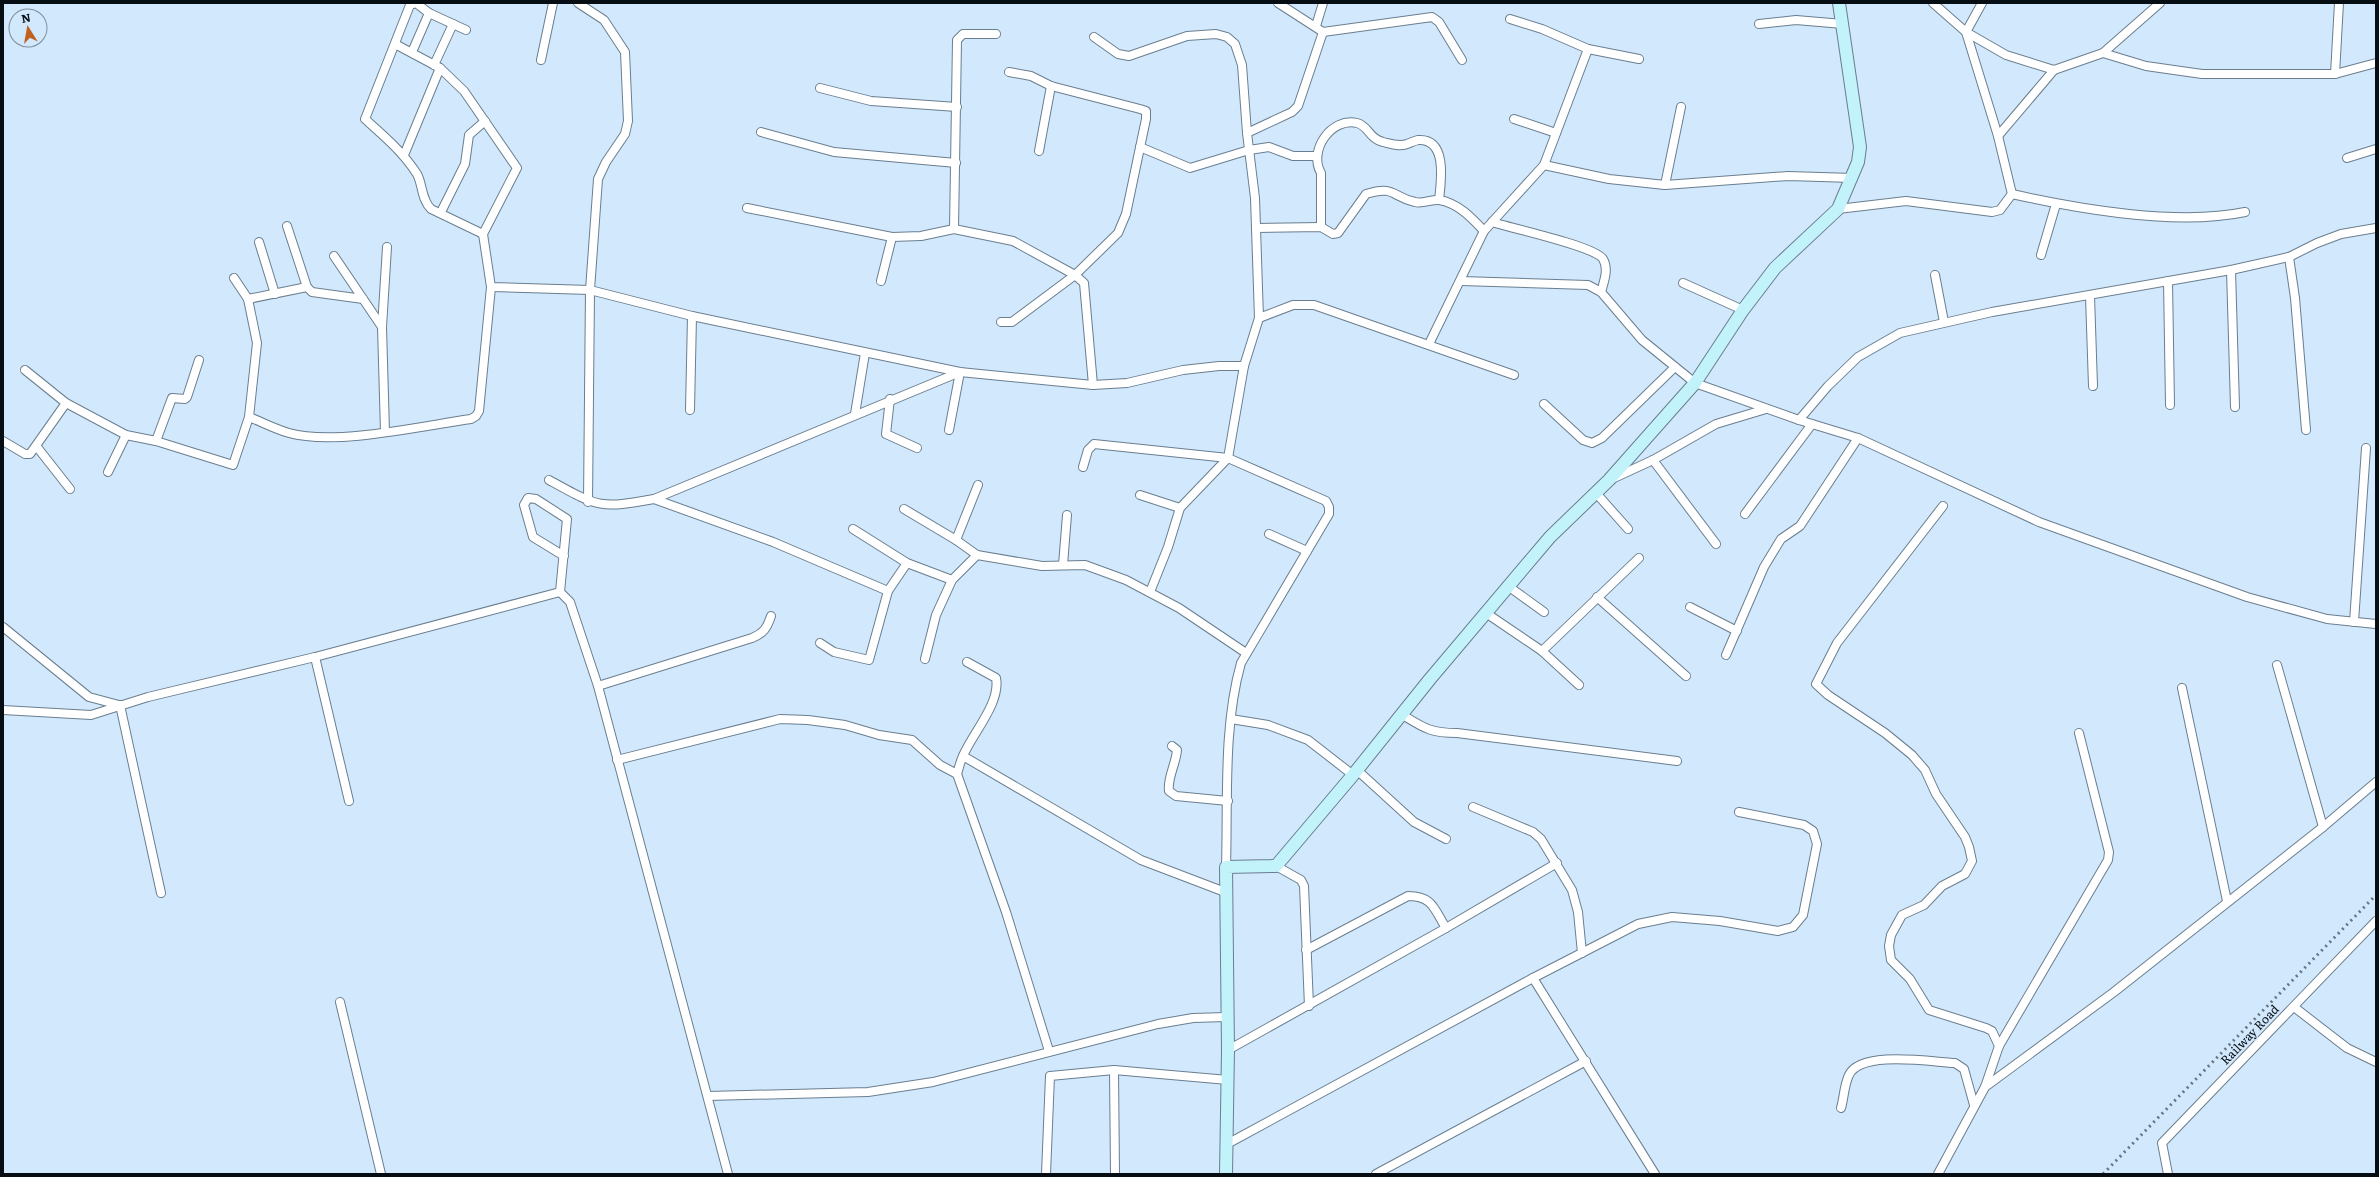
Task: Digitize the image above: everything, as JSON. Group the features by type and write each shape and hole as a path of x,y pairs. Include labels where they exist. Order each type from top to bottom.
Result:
{"main road":[{"path":"1226,1174 1228,1050 1226,1017 1226,867 1276,866 1355,772 1401,714 1550,537 1609,480 1695,382 1743,310 1775,268 1838,209 1853,178 1860,147 1839,3"}],"street":[{"path":"466,30 429,13 416,3 410,5 365,119 404,155 418,176 426,203 431,208 483,234"},
{"path":"541,60 553,3"},
{"path":"578,3 590,6 604,20 625,52 629,108 625,134 606,162 598,179 590,290 588,502"},
{"path":"1278,3 1316,26 1323,32 1432,17 1440,22 1462,60"},
{"path":"1316,26 1323,3"},
{"path":"1933,3 1966,32 2006,55 2054,70"},
{"path":"1982,3 1966,32 1998,136 2012,194"},
{"path":"1998,136 2054,70 2104,53 2160,3"},
{"path":"2335,74 2339,3"},
{"path":"412,52 429,13"},
{"path":"1510,19 1542,29 1588,49 1639,59"},
{"path":"1759,24 1796,20 1843,24"},
{"path":"404,155 453,24"},
{"path":"1247,133 1292,112 1298,106 1323,32"},
{"path":"954,229 959,36 963,34 996,34"},
{"path":"1094,37 1118,54 1129,56 1187,36 1216,34 1227,37 1235,44 1242,65 1256,228 1259,318 1244,366 1228,458 1180,508 1168,547 1150,592"},
{"path":"249,417 289,433 327,437 385,432 471,419 476,416 479,411 491,287 483,234 517,168 464,90 437,66 395,44"},
{"path":"1429,344 1461,281 1484,231 1544,165 1588,49"},
{"path":"2104,53 2146,66 2202,74 2335,74 2376,63"},
{"path":"1001,322 1012,322 1075,275 1118,233 1126,214 1146,111 1051,86 1031,76 1009,72"},
{"path":"1038,151 1051,86"},
{"path":"820,88 871,101 957,107"},
{"path":"1665,185 1680,108"},
{"path":"1514,119 1556,133"},
{"path":"441,212 465,164 469,134 485,121"},
{"path":"1321,227 1321,173 1317,166 1317,156 1321,142 1330,130 1342,125 1357,123 1366,128 1371,137 1378,141 1399,146 1418,140 1431,143 1437,150 1443,173 1439,200"},
{"path":"762,132 834,152 956,163"},
{"path":"1140,147 1190,168 1249,150 1269,147 1292,156 1317,156"},
{"path":"2347,158 2376,149"},
{"path":"1544,165 1609,179 1665,185 1788,176 1853,178"},
{"path":"1256,228 1321,227 1333,234 1338,233 1366,194 1389,189 1414,202 1424,203 1439,200 1467,213 1484,231"},
{"path":"2012,194 2056,204 2159,216 2222,217 2245,212"},
{"path":"1838,209 1906,201 1992,212 2000,210 2012,194"},
{"path":"2041,255 2056,204"},
{"path":"748,208 892,237 921,236 954,229 1013,241 1075,275 1086,287 1093,385"},
{"path":"1492,222 1581,247 1602,257 1607,267 1601,292"},
{"path":"287,226 307,287 312,292 363,299"},
{"path":"1799,420 1828,386 1858,357 1900,333 1944,322 2232,270 2289,257 2317,243 2341,234 2376,228"},
{"path":"881,281 892,237"},
{"path":"259,242 275,294"},
{"path":"385,432 382,327 387,247"},
{"path":"334,256 382,327"},
{"path":"2289,257 2295,298 2306,430"},
{"path":"2232,270 2235,407"},
{"path":"1935,276 1944,322"},
{"path":"25,370 66,403 126,435 156,441 233,464 249,417 257,343 248,299 234,278"},
{"path":"1461,281 1588,286 1601,292 1642,340 1695,382 1799,420 1858,438 2039,522 2247,597 2327,619 2376,624"},
{"path":"2168,281 2170,405"},
{"path":"1683,283 1743,310"},
{"path":"248,299 307,287"},
{"path":"491,287 590,290 692,316 960,372 1093,385 1127,383 1183,370 1219,366 1244,366"},
{"path":"2090,296 2093,386"},
{"path":"1259,318 1293,305 1314,305 1514,375"},
{"path":"690,410 692,316"},
{"path":"855,414 865,352"},
{"path":"156,441 172,398 185,399 187,397 199,360"},
{"path":"1544,404 1583,440 1592,443 1602,438 1675,367"},
{"path":"550,480 588,502 601,505 616,506 654,499 890,399 960,372"},
{"path":"949,430 960,372"},
{"path":"890,399 886,434 917,448"},
{"path":"3,441 25,454 30,454 37,447 66,403"},
{"path":"1609,480 1653,460 1716,424 1767,409"},
{"path":"1745,514 1812,424"},
{"path":"108,472 126,435"},
{"path":"1726,655 1764,567 1781,540 1800,526 1858,438"},
{"path":"1083,467 1088,450 1094,444 1228,458 1326,501 1329,507 1329,514 1246,653 1234,687 1231,719 1226,867"},
{"path":"37,447 70,489"},
{"path":"2354,622 2366,448"},
{"path":"1653,460 1716,544"},
{"path":"956,540 978,485"},
{"path":"1596,492 1628,529"},
{"path":"1140,495 1180,508"},
{"path":"560,592 564,556 567,519 536,499 528,498 524,505 533,537 564,556"},
{"path":"654,499 773,542 888,591"},
{"path":"1943,506 1837,643 1816,684 1828,695 1885,733 1912,755 1925,770 1936,794 1965,837 1972,861 1965,874 1942,886 1924,905 1902,915 1891,935 1889,946 1891,960 1910,978 1929,1010 1992,1031 1999,1046"},
{"path":"904,509 956,540 977,555 1042,566 1085,565 1126,580 1179,608 1246,653"},
{"path":"1063,565 1067,515"},
{"path":"853,529 907,563 952,580"},
{"path":"1269,534 1307,551"},
{"path":"926,659 936,616 952,580 977,555"},
{"path":"1542,651 1638,558"},
{"path":"820,643 834,652 869,660 888,591 907,563"},
{"path":"1508,586 1544,612"},
{"path":"3,710 91,715 120,705 315,657 560,592"},
{"path":"560,592 570,602 598,686 728,1174"},
{"path":"1597,597 1686,676"},
{"path":"1690,608 1737,631"},
{"path":"1486,613 1542,651 1579,685"},
{"path":"598,686 762,634 767,628 771,616"},
{"path":"3,627 89,698 120,705"},
{"path":"315,657 349,801"},
{"path":"967,662 996,678 997,683 994,699 963,756 957,774 1006,912 1049,1051"},
{"path":"2277,665 2323,827"},
{"path":"2182,688 2227,901"},
{"path":"120,705 161,893"},
{"path":"1401,714 1428,730 1438,733 1457,732 1677,761"},
{"path":"618,760 780,719 808,720 845,725 879,735 912,740 940,765 957,774"},
{"path":"1231,719 1268,725 1308,740 1355,772 1414,822 1446,839"},
{"path":"1938,1174 1985,1087 1999,1046 2108,860 2109,852 2079,733"},
{"path":"1172,746 1176,750 1176,758 1168,786 1169,791 1176,796 1228,801"},
{"path":"963,756 1141,860 1225,892"},
{"path":"1985,1087 2114,992 2227,901 2323,827 2376,782"},
{"path":"1473,807 1533,832 1541,839 1572,890 1578,912 1582,953"},
{"path":"1227,1144 1533,978 1638,924 1672,917 1720,921 1778,931 1793,927 1803,915 1817,844 1813,831 1804,826 1739,812"},
{"path":"1228,1050 1446,928 1556,863"},
{"path":"1276,866 1301,880 1304,886 1309,1006"},
{"path":"1306,950 1408,896 1420,896 1429,900 1446,928"},
{"name":"Railway Road","path":"2168,1174 2162,1143 2376,922"},
{"path":"1533,978 1655,1174"},
{"path":"340,1002 381,1174"},
{"path":"2294,1007 2347,1048 2376,1062"},
{"path":"708,1096 868,1092 933,1082 1158,1024 1193,1018 1226,1017"},
{"path":"1841,1108 1849,1075 1855,1068 1882,1059 1954,1063 1961,1065 1964,1069 1974,1105"},
{"path":"1376,1174 1586,1061"},
{"path":"1046,1174 1050,1076 1114,1070 1228,1080"},
{"path":"1114,1070 1115,1174"}],"railway":[{"path":"2103,1174 2376,895"}]}
